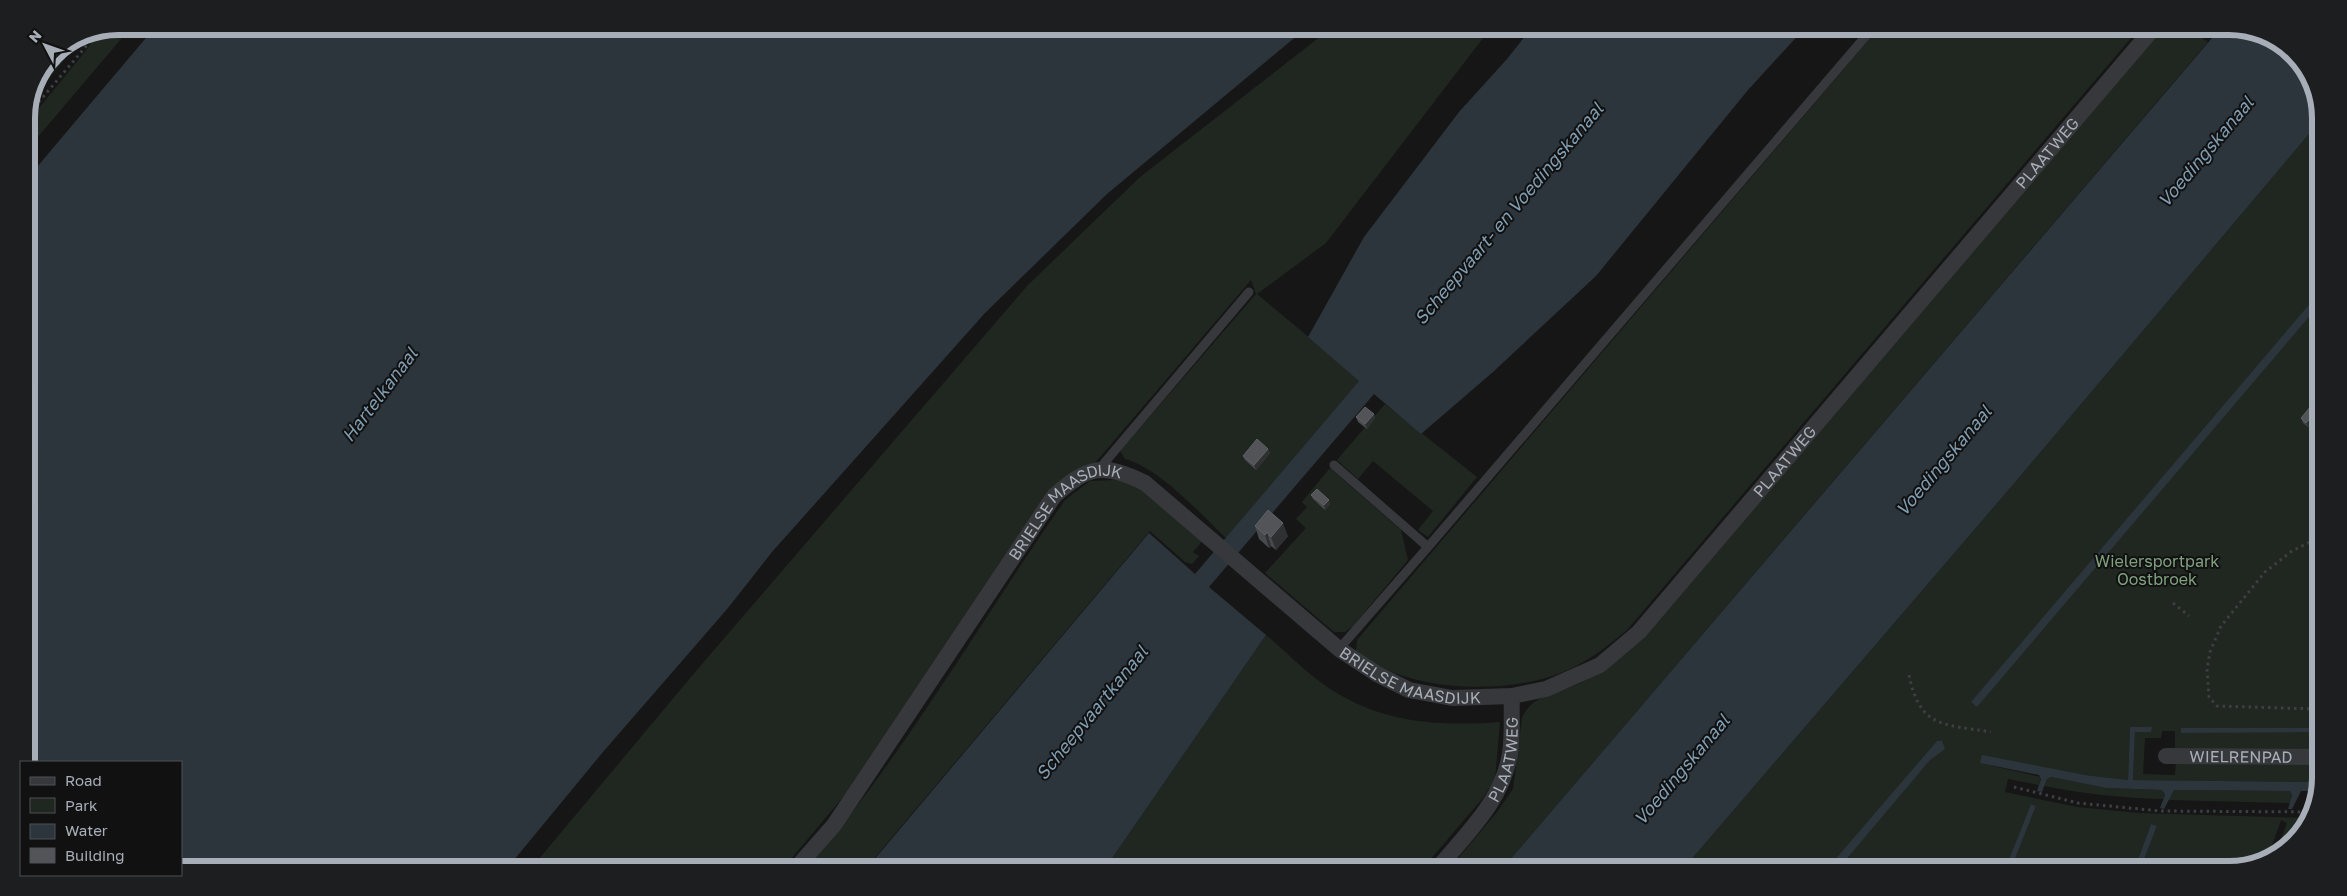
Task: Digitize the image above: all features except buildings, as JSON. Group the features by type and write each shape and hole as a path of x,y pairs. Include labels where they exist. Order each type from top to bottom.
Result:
{"street":[{"name":"PLAATWEG","path":"1444,861 1490,806 1504,779 1510,752 1512,696 1546,689 1600,665 1639,632 2148,35"},
{"name":"BRIELSE MAASDIJK","path":"802,861 834,825 1054,496 1075,477 1100,468 1123,472 1144,483 1338,649 1377,674 1410,690 1452,698 1512,696"},
{"name":"WIELRENPAD","path":"2166,756 2312,758"}],"lane":[{"path":"1338,649 1428,547 1866,35"},
{"path":"1100,468 1249,292"},
{"path":"1334,465 1428,547"}],"path":[{"path":"37,105 90,40"},
{"path":"2312,541 2292,551 2265,572 2227,617 2216,636 2207,670 2209,697 2217,706 2312,709"},
{"path":"2173,603 2189,616"},
{"path":"1909,676 1913,695 1918,706 1927,715 1945,724 1991,732"},
{"path":"2014,787 2078,803 2162,811 2305,812"}],"green space":[{"path":"124,35 35,140 36,112 94,39"},
{"path":"1322,35 1485,35 1326,243 1257,294 1360,380 1226,538 1192,504 1165,481 1138,464 1125,459 1120,451 1256,294 1251,280 1095,463 1072,472 865,771 789,861 537,861 696,671 1027,286 1140,177"},
{"path":"1873,35 2134,35 1627,630 1613,641 1578,665 1546,678 1520,684 1490,687 1431,683 1403,676 1377,665 1356,651 1357,640"},
{"path":"2157,35 2199,35 2208,42 1509,861 1456,861 1497,812 1513,789 1522,718 1527,710 1540,699 1582,682 1603,669 1658,622"},
{"path":"56,70 40,89 41,86 49,72"},
{"name":"Wielersportpark Oostbroek","path":"2312,130 2312,730 2181,732 2312,732 2312,752 2175,751 2175,731 2162,731 2161,738 2145,738 2143,774 2175,775 2176,762 2312,762 2312,782 2133,780 2135,731 2130,731 2128,780 1980,763 2041,777 2039,785 2008,779 2005,792 2077,807 2139,813 2301,818 2292,833 2279,845 2287,823 2281,820 2270,850 2246,859 2229,861 2143,861 2157,826 2151,824 2137,861 2014,861 2036,806 2031,804 2008,861 1690,861 2017,480"},
{"path":"1385,404 1477,477 1428,537 1418,530 1433,511 1373,461 1358,479 1337,460"},
{"path":"1330,468 1401,530 1408,560 1353,626 1345,632 1334,632 1265,573 1306,528 1296,519 1307,507 1302,502"},
{"path":"1090,481 1127,481 1139,487 1203,540 1193,552 1199,556 1192,564 1185,562 1150,531 872,861 813,861 844,823 910,733 1065,500"},
{"path":"1266,635 1315,678 1336,693 1380,713 1426,722 1500,722 1495,780 1482,799 1429,861 1110,861"},
{"path":"2051,777 2106,788 2162,790 2165,795 2163,799 2133,798 2044,786 2047,779"},
{"path":"2174,790 2290,791 2292,795 2290,803 2168,800"}],"water":[{"name":"Hartelkanaal","path":"148,35 1298,35 1107,194 985,313 772,552 728,608 603,752 513,861 182,861 182,761 35,761 35,169"},
{"path":"1526,35 1798,35 1748,90 1596,276 1493,372 1421,434 1374,394 1209,587 1266,635 1110,861 873,861 1149,533 1195,574 1359,381 1308,337 1364,237 1459,112"},
{"name":"Voedingskanaal","path":"2215,35 2256,39 2284,55 2301,76 2308,91 2312,112 2312,130 2017,480 1690,861 1509,861"},
{"path":"2312,301 2312,313 1977,707 1971,702"},
{"path":"2130,727 2152,727 2151,732 2135,732 2133,780 2312,782 2311,791 2301,791 2292,809 2288,809 2292,795 2290,791 2174,790 2164,809 2160,808 2165,795 2162,790 2106,788 2051,777 2047,779 2042,792 2037,791 2041,779 2039,775 1980,763 1982,755 2085,775 2128,780"},
{"path":"2181,728 2312,728 2312,732 2181,733"},
{"path":"1937,741 1942,741 1945,749 1930,760 1845,861 1834,861"},
{"path":"2031,804 2036,806 2014,861 2008,861"},
{"path":"2151,824 2157,826 2143,861 2137,861"}],"water label":[{"name":"Scheepvaart- en Voedingskanaal","path":"1509,214"},
{"name":"Scheepvaartkanaal","path":"1092,713"}]}
